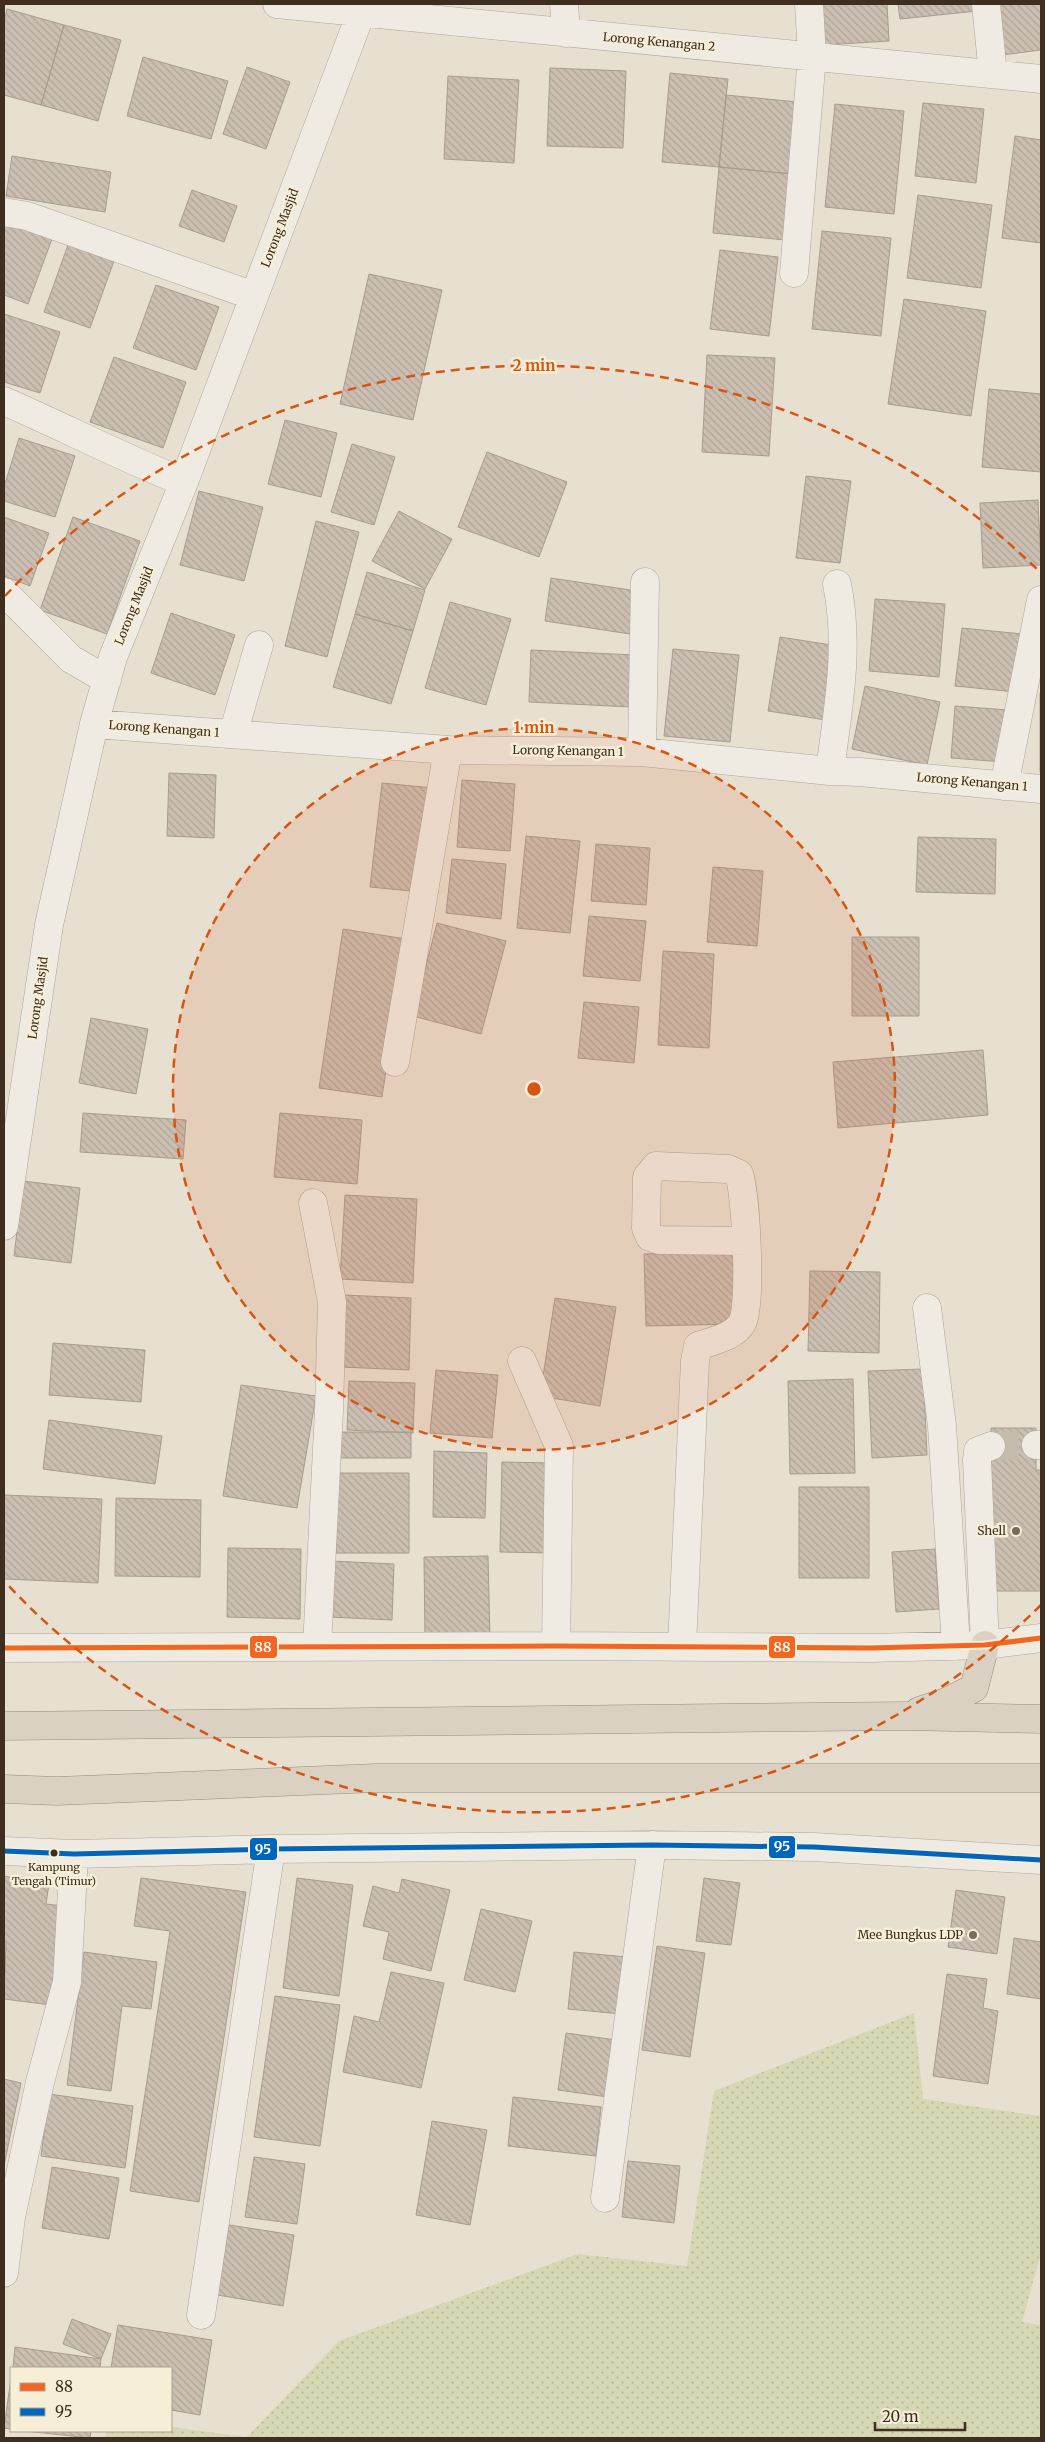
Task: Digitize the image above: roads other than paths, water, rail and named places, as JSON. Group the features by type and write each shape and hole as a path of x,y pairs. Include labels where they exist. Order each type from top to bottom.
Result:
{"highway":[{"path":"906,1716 946,1702 974,1688 985,1645"},
{"path":"4,1726 906,1716 1041,1719"},
{"path":"4,1790 57,1791 376,1778 1035,1782"}],"street":[{"name":"Lorong Kenangan 2","path":"277,4 361,13 410,11 566,33 1041,79"},
{"path":"564,4 566,33"},
{"path":"794,273 812,56 809,4"},
{"path":"986,4 993,74"},
{"name":"Lorong Masjid","path":"4,1226 49,925 94,724 113,657 184,482 361,13"},
{"path":"4,212 27,216 254,296"},
{"path":"4,400 52,421 124,458 184,482"},
{"path":"642,752 645,582"},
{"path":"830,771 844,651 843,613 838,584"},
{"path":"4,592 71,659 107,680"},
{"path":"1004,786 1041,600"},
{"path":"233,734 259,645"},
{"name":"Lorong Kenangan 1","path":"94,724 448,750 642,752 830,771 860,772 1041,789"},
{"path":"395,1062 448,750"},
{"path":"313,1203 332,1302 329,1410 317,1647"},
{"path":"682,1646 695,1360 698,1346 732,1334 743,1323 748,1296 746,1241"},
{"path":"927,1308 942,1426 956,1646"},
{"path":"522,1360 559,1446 556,1646"},
{"path":"985,1645 977,1460 978,1451 991,1446"},
{"path":"4,1648 556,1646 870,1648 985,1645 1041,1638"},
{"path":"606,2198 652,1845"},
{"path":"4,1851 74,1854 270,1849 652,1845 814,1846 1041,1860"},
{"path":"201,2315 270,1849"},
{"path":"4,2273 11,2217 40,2082 67,1982 74,1854"}],"tunnel":[{"path":"991,1446 1036,1445"}],"place":[{"name":"Shell","path":"1016,1531"},
{"name":"Kampung Tengah (Timur)","path":"54,1853"},
{"name":"Mee Bungkus LDP","path":"973,1935"}]}
